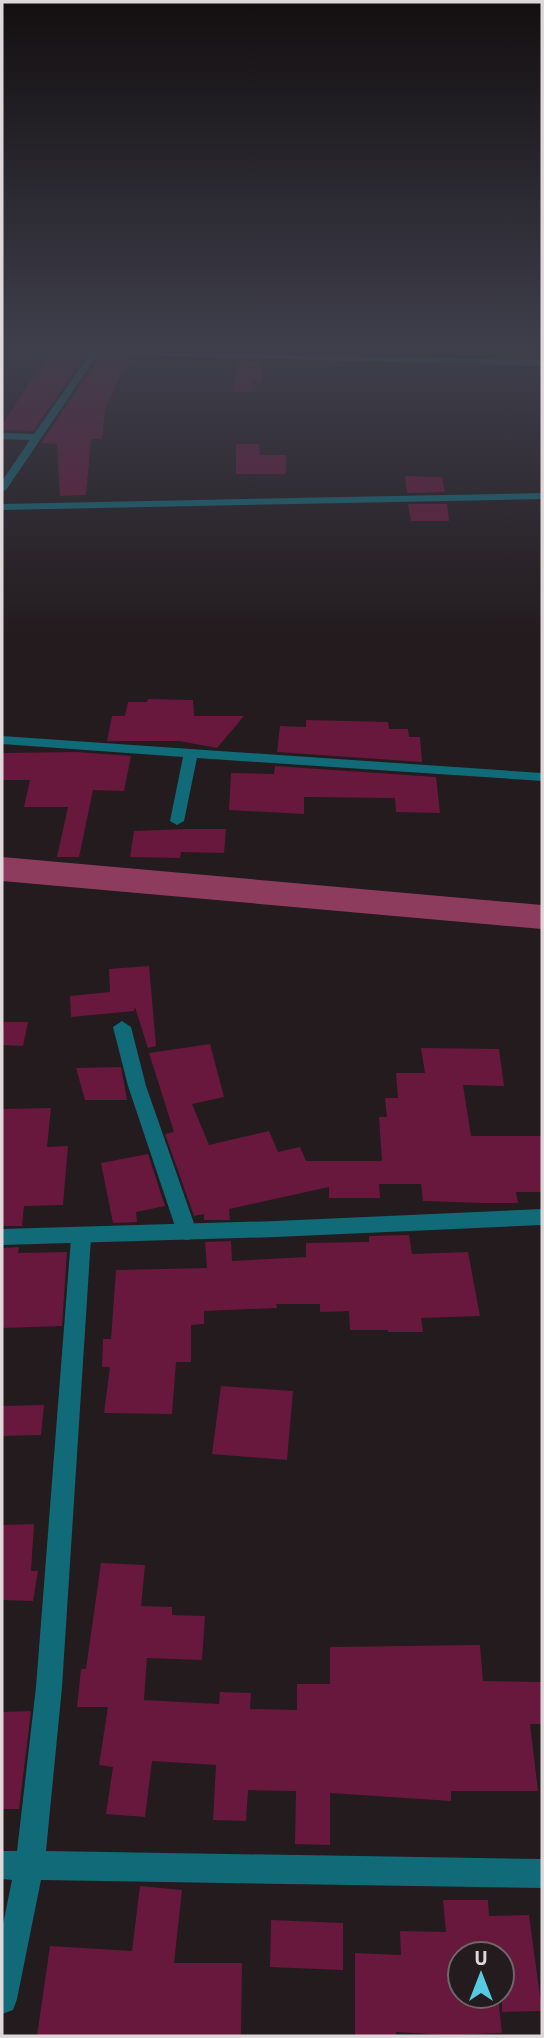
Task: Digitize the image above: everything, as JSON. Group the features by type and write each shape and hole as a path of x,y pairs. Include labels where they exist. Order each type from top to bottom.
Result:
{"street":[{"path":"2,488 30,446"},
{"path":"2,507 542,496"},
{"path":"2,740 542,777"},
{"path":"177,821 191,753"},
{"path":"122,1027 137,1086 187,1232"},
{"path":"2,1237 81,1238 187,1232 254,1232 542,1217"},
{"path":"2,1999 16,1865 49,1687 81,1238"},
{"path":"16,1865 542,1874"}],"building":[{"path":"57,446 90,446 86,495 60,496"},
{"path":"236,446 259,446 260,455 286,455 286,474 236,474"},
{"path":"405,476 442,477 445,492 407,493"},
{"path":"408,504 447,504 449,521 411,521"},
{"path":"148,699 193,700 194,716 244,716 217,748 179,741 107,741 112,716 125,716 128,702 147,702"},
{"path":"306,720 388,722 389,729 408,729 409,737 420,737 422,762 277,752 280,726 306,727"},
{"path":"77,752 131,756 124,791 93,790 79,857 57,857 68,807 24,807 30,780 2,780 2,753"},
{"path":"275,766 436,777 440,813 396,812 395,798 304,797 304,814 229,810 231,773 274,774"},
{"path":"226,829 224,853 181,852 180,858 130,857 134,831"},
{"path":"149,966 156,1046 148,1048 135,1007 134,1011 71,1017 70,996 110,992 109,969"},
{"path":"4,1022 28,1022 23,1046 2,1045"},
{"path":"210,1044 224,1097 192,1104 209,1145 269,1131 278,1152 300,1147 306,1161 382,1161 379,1117 387,1117 385,1098 398,1098 396,1073 425,1073 421,1048 499,1049 504,1086 463,1085 471,1136 542,1136 542,1192 516,1192 518,1203 483,1203 423,1201 421,1184 379,1184 380,1198 329,1198 329,1187 229,1209 230,1220 204,1220 204,1214 194,1216 165,1134 174,1132 149,1053"},
{"path":"121,1067 127,1100 85,1100 76,1068"},
{"path":"51,1108 47,1147 68,1146 63,1205 24,1206 22,1226 2,1226 2,1109"},
{"path":"148,1154 165,1206 136,1212 137,1222 113,1223 101,1163"},
{"path":"409,1235 412,1254 468,1252 480,1316 421,1318 423,1332 388,1332 350,1330 349,1311 320,1312 320,1304 276,1304 277,1308 204,1311 204,1324 191,1325 191,1362 176,1362 172,1414 104,1413 110,1367 102,1367 103,1339 111,1339 116,1270 207,1268 205,1242 231,1241 232,1261 306,1257 306,1243 369,1242 369,1236"},
{"path":"19,1247 18,1253 67,1252 62,1326 2,1328 2,1248"},
{"path":"221,1386 293,1391 287,1460 212,1454"},
{"path":"44,1405 41,1435 2,1436 2,1406"},
{"path":"34,1524 31,1571 38,1571 33,1601 2,1600 2,1525"},
{"path":"101,1563 145,1565 141,1606 172,1607 172,1615 205,1616 202,1660 147,1658 144,1700 219,1704 220,1692 251,1693 250,1709 297,1710 297,1684 330,1684 330,1647 480,1645 483,1681 541,1682 542,1724 530,1724 538,1791 451,1791 451,1801 330,1793 330,1845 295,1844 296,1791 248,1790 246,1821 213,1820 216,1765 152,1761 145,1817 106,1814 113,1767 99,1765 108,1707 77,1707 81,1669 86,1669"},
{"path":"31,1711 19,1809 2,1809 2,1712"},
{"path":"140,1886 182,1890 174,1963 242,1963 241,2036 37,2036 50,1946 132,1951"},
{"path":"443,1900 488,1900 489,1916 529,1915 542,2011 502,2012 516,2010 516,1940 446,1940 446,2010 500,2010 502,2033 448,2035 396,2032 396,2036 355,2036 355,1953 401,1955 400,1931 446,1932"},
{"path":"271,1920 343,1923 343,1970 270,1967"}],"waterway":[{"path":"2,869 542,917"}]}
